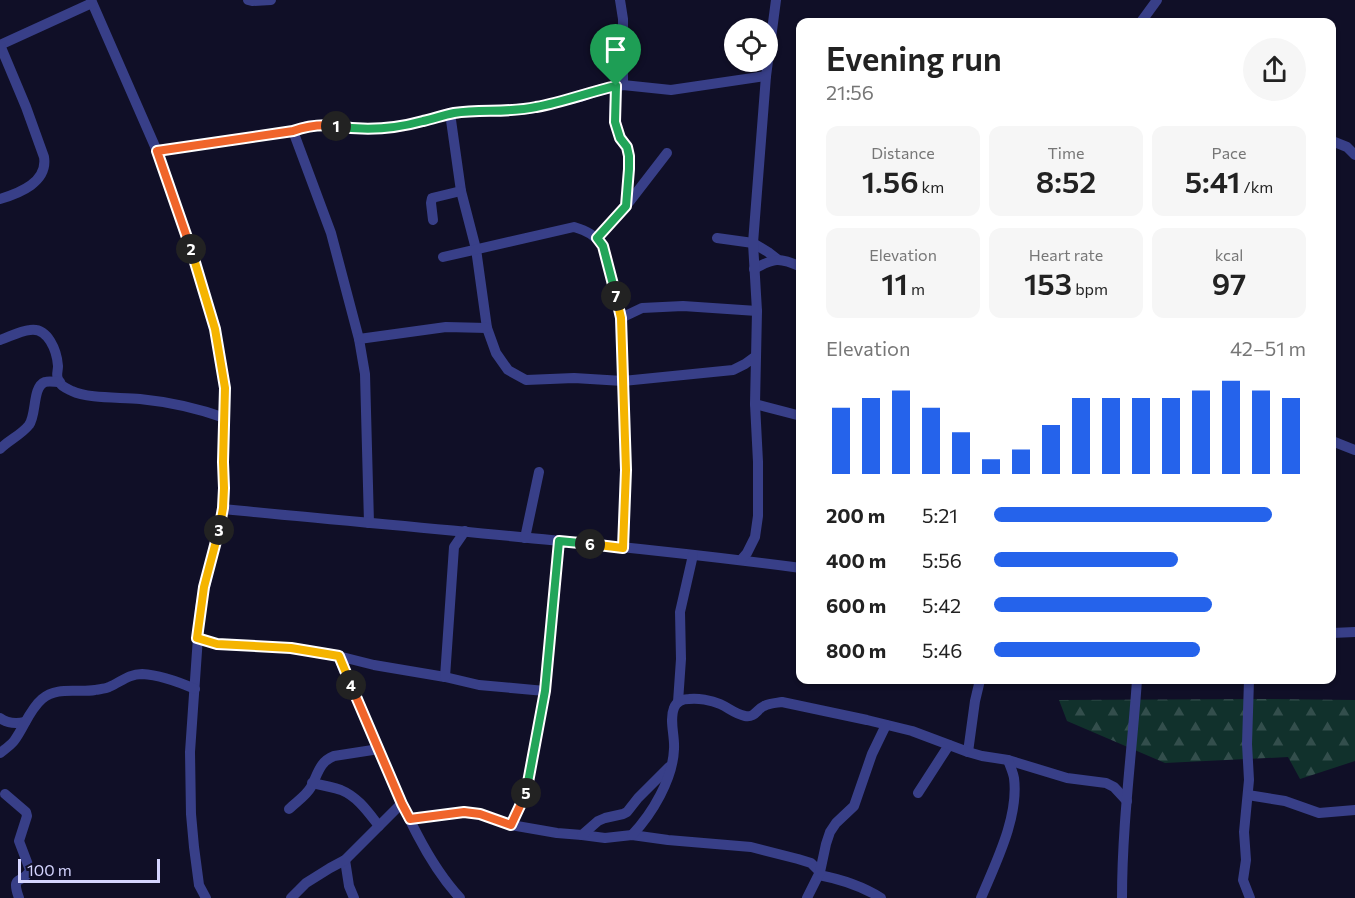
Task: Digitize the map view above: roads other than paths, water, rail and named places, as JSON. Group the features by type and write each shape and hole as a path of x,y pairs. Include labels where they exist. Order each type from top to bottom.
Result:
{"street":[{"path":"248,0 271,0"},
{"path":"620,0 623,19 620,85 615,122 629,156 626,206"},
{"path":"741,560 755,537 758,516 753,243 766,76 776,0"},
{"path":"1144,18 1157,0"},
{"path":"0,199 23,191 32,185 44,169 45,163 26,107 0,45 92,1 157,151 189,244 215,329 225,388 223,508 204,587 197,638 190,752 191,814 199,885 206,898"},
{"path":"157,151 293,131 307,126 328,125 351,129 381,129 421,122 450,113 535,108 620,85 671,90 766,76"},
{"path":"450,113 461,190 476,249 487,328 496,352 508,370 526,380 574,378 623,381 733,370 756,356"},
{"path":"293,131 330,233 359,339 365,374 369,523"},
{"path":"1336,143 1347,147 1355,155"},
{"path":"597,238 668,153"},
{"path":"433,220 432,198 461,190"},
{"path":"443,257 574,227 588,231 603,246 621,318 626,470 623,548"},
{"path":"717,238 753,243 777,259"},
{"path":"754,269 770,260 777,259 796,265"},
{"path":"621,318 642,308 683,306 756,311"},
{"path":"359,339 446,327 487,328"},
{"path":"0,340 31,330 46,334 55,352 58,366 57,377 62,385 75,393 175,404 200,409 225,418"},
{"path":"0,449 32,421 37,391 40,386 46,382 60,382"},
{"path":"755,404 796,415"},
{"path":"1336,443 1355,450"},
{"path":"525,538 539,472"},
{"path":"223,508 465,531 796,567"},
{"path":"445,677 452,560 455,544 465,531"},
{"path":"511,825 525,795 545,691 559,541"},
{"path":"632,835 648,816 663,790 672,765 674,750 672,717 678,702 681,659 680,612 693,555"},
{"path":"1336,633 1355,632"},
{"path":"197,638 217,644 291,648 479,685 545,691"},
{"path":"339,656 402,804 438,871 460,898"},
{"path":"0,753 14,742 42,699 54,692 109,687 132,675 150,675 195,689"},
{"path":"968,752 979,684"},
{"path":"1122,898 1122,849 1137,684"},
{"path":"1249,684 1247,744 1249,767 1244,832 1246,860 1243,880 1250,898"},
{"path":"678,702 688,699 705,700 747,716 753,716 762,707 771,703 782,702 912,731 968,752 1008,760 1067,778 1106,783 1114,787 1127,801"},
{"path":"0,718 16,724 25,722"},
{"path":"807,898 819,874 830,832 854,806 872,754 886,725"},
{"path":"918,793 949,745"},
{"path":"289,808 306,793 320,767 329,758 379,749"},
{"path":"981,898 1003,847 1010,823 1015,795 1014,776 1008,760"},
{"path":"582,835 598,821 627,812 672,765"},
{"path":"312,783 349,794 360,803 379,826"},
{"path":"5,794 26,812 27,816 19,841 30,870 16,883 19,898"},
{"path":"1248,795 1286,801 1319,813 1355,810"},
{"path":"291,898 306,883 345,860 402,804"},
{"path":"410,819 464,812 480,814 511,825 557,833 605,838 632,835 751,847 811,863 819,874 869,890 881,898"},
{"path":"345,860 349,886 354,898"},
{"path":"447,884 447,898"}]}
